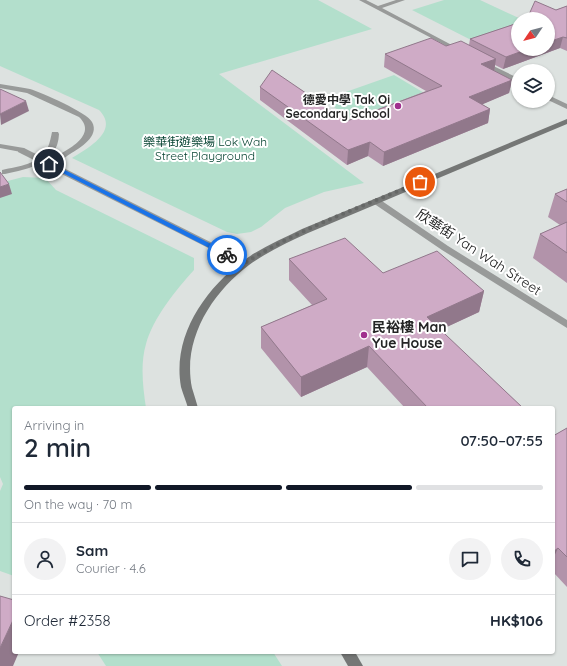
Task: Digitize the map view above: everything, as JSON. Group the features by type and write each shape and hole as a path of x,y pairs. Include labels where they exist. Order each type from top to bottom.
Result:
{"main road":[{"path":"192,406 187,388 185,369 186,352 190,334 207,301 222,284 245,263 270,248 376,201 567,121"},
{"path":"348,654 356,666"}],"street":[{"path":"362,0 469,56"},
{"path":"377,8 402,0"},
{"path":"476,59 511,77"},
{"path":"0,86 29,92 82,115 89,122 90,130 86,139 76,147 46,162 5,172"},
{"path":"555,101 567,107"},
{"path":"46,162 56,138 55,134"},
{"path":"0,146 21,150 245,263"},
{"name":"欣華街 Yan Wah Street","path":"376,201 445,248 567,325"}],"green space":[{"name":"樂華街遊樂場 Lok Wah Street Playground","path":"0,0 318,0 372,29 219,74 364,183 324,192 285,208 261,227 251,232 237,234 227,232 72,158 93,144 104,132 106,125 105,118 99,110 0,66"},
{"path":"444,0 480,0 511,14 511,33 479,44 412,10"},
{"path":"394,75 431,97 360,124 323,100"},
{"path":"23,177 45,178 56,190 194,258 194,270 166,305 149,334 143,360 143,384 146,406 12,406 12,575 0,571 0,491 3,484 0,477 0,183"},
{"path":"98,654 274,654 282,666 106,666"}],"building":[{"path":"535,1 556,10 567,6 567,38 563,37 555,40 555,12 530,12"},
{"path":"511,25 511,55 506,57 470,39"},
{"path":"431,38 446,46 461,41 496,59 481,64 511,80 469,97 490,109 384,152 370,142 348,150 260,87 272,70 347,121 442,86 385,54"},
{"path":"0,89 26,101 0,114"},
{"path":"0,172 9,184 0,187"},
{"path":"567,189 567,202 555,194"},
{"path":"567,222 567,253 540,234"},
{"name":"民裕樓 Man Yue House","path":"345,238 383,273 437,251 484,291 427,317 521,406 426,406 369,346 301,377 261,327 327,299 289,259"},
{"path":"567,428 567,557 558,548 555,550 555,435"},
{"path":"0,596 12,599 12,622 0,648"}],"way so far":[{"path":"227,255 245,263 270,248 305,231 420,182"}],"place":[{"name":"德愛中學 Tak Oi Secondary School","path":"398,106"},
{"name":"民裕樓 Man Yue House","path":"364,335"}],"route":[{"path":"49,164 227,255"}]}
